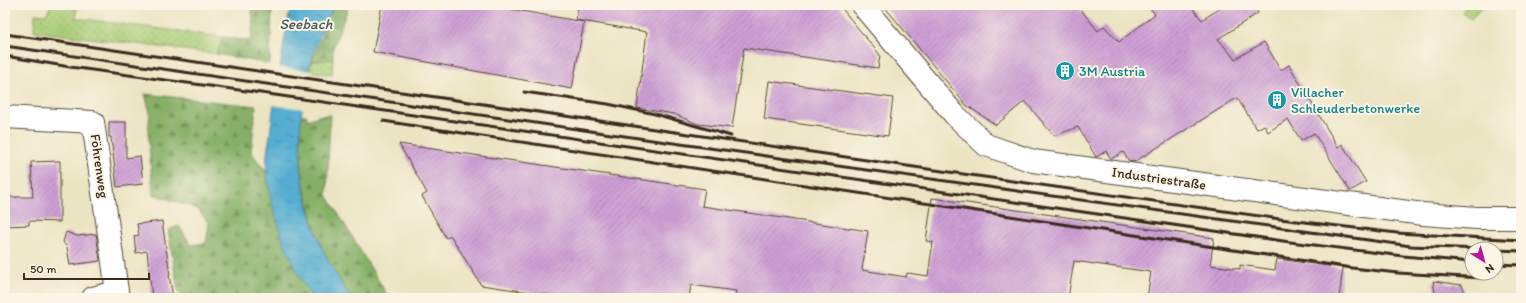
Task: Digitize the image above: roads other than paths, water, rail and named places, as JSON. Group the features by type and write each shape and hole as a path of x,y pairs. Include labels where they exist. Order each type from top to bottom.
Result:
{"street":[{"name":"Industriestraße","path":"862,5 954,114 986,145 1032,161 1393,210 1477,218 1521,218"},
{"name":"Föhrenweg","path":"5,117 93,122 118,295"},
{"path":"93,298 118,295"}],"water":[{"name":"Seebach","path":"293,5 334,5 315,49 305,87 301,119 300,150 303,182 310,212 320,242 334,271 352,298 313,298 304,285 289,255 277,223 269,190 266,169 267,154 288,18"}],"railway":[{"path":"5,34 1280,219 1397,233 1521,240"},
{"path":"5,46 659,141 1411,246 1464,248"},
{"path":"5,56 70,67 261,93 1290,242 1403,256 1464,261"},
{"path":"524,92 608,104 655,114 731,136"},
{"path":"383,121 1352,268 1398,273 1464,277"},
{"path":"1504,250 1521,251"},
{"path":"1504,264 1521,265"}],"place":[{"name":"3M Austria","path":"1065,71"},
{"name":"Villacher Schleuderbetonwerke","path":"1277,100"}]}
